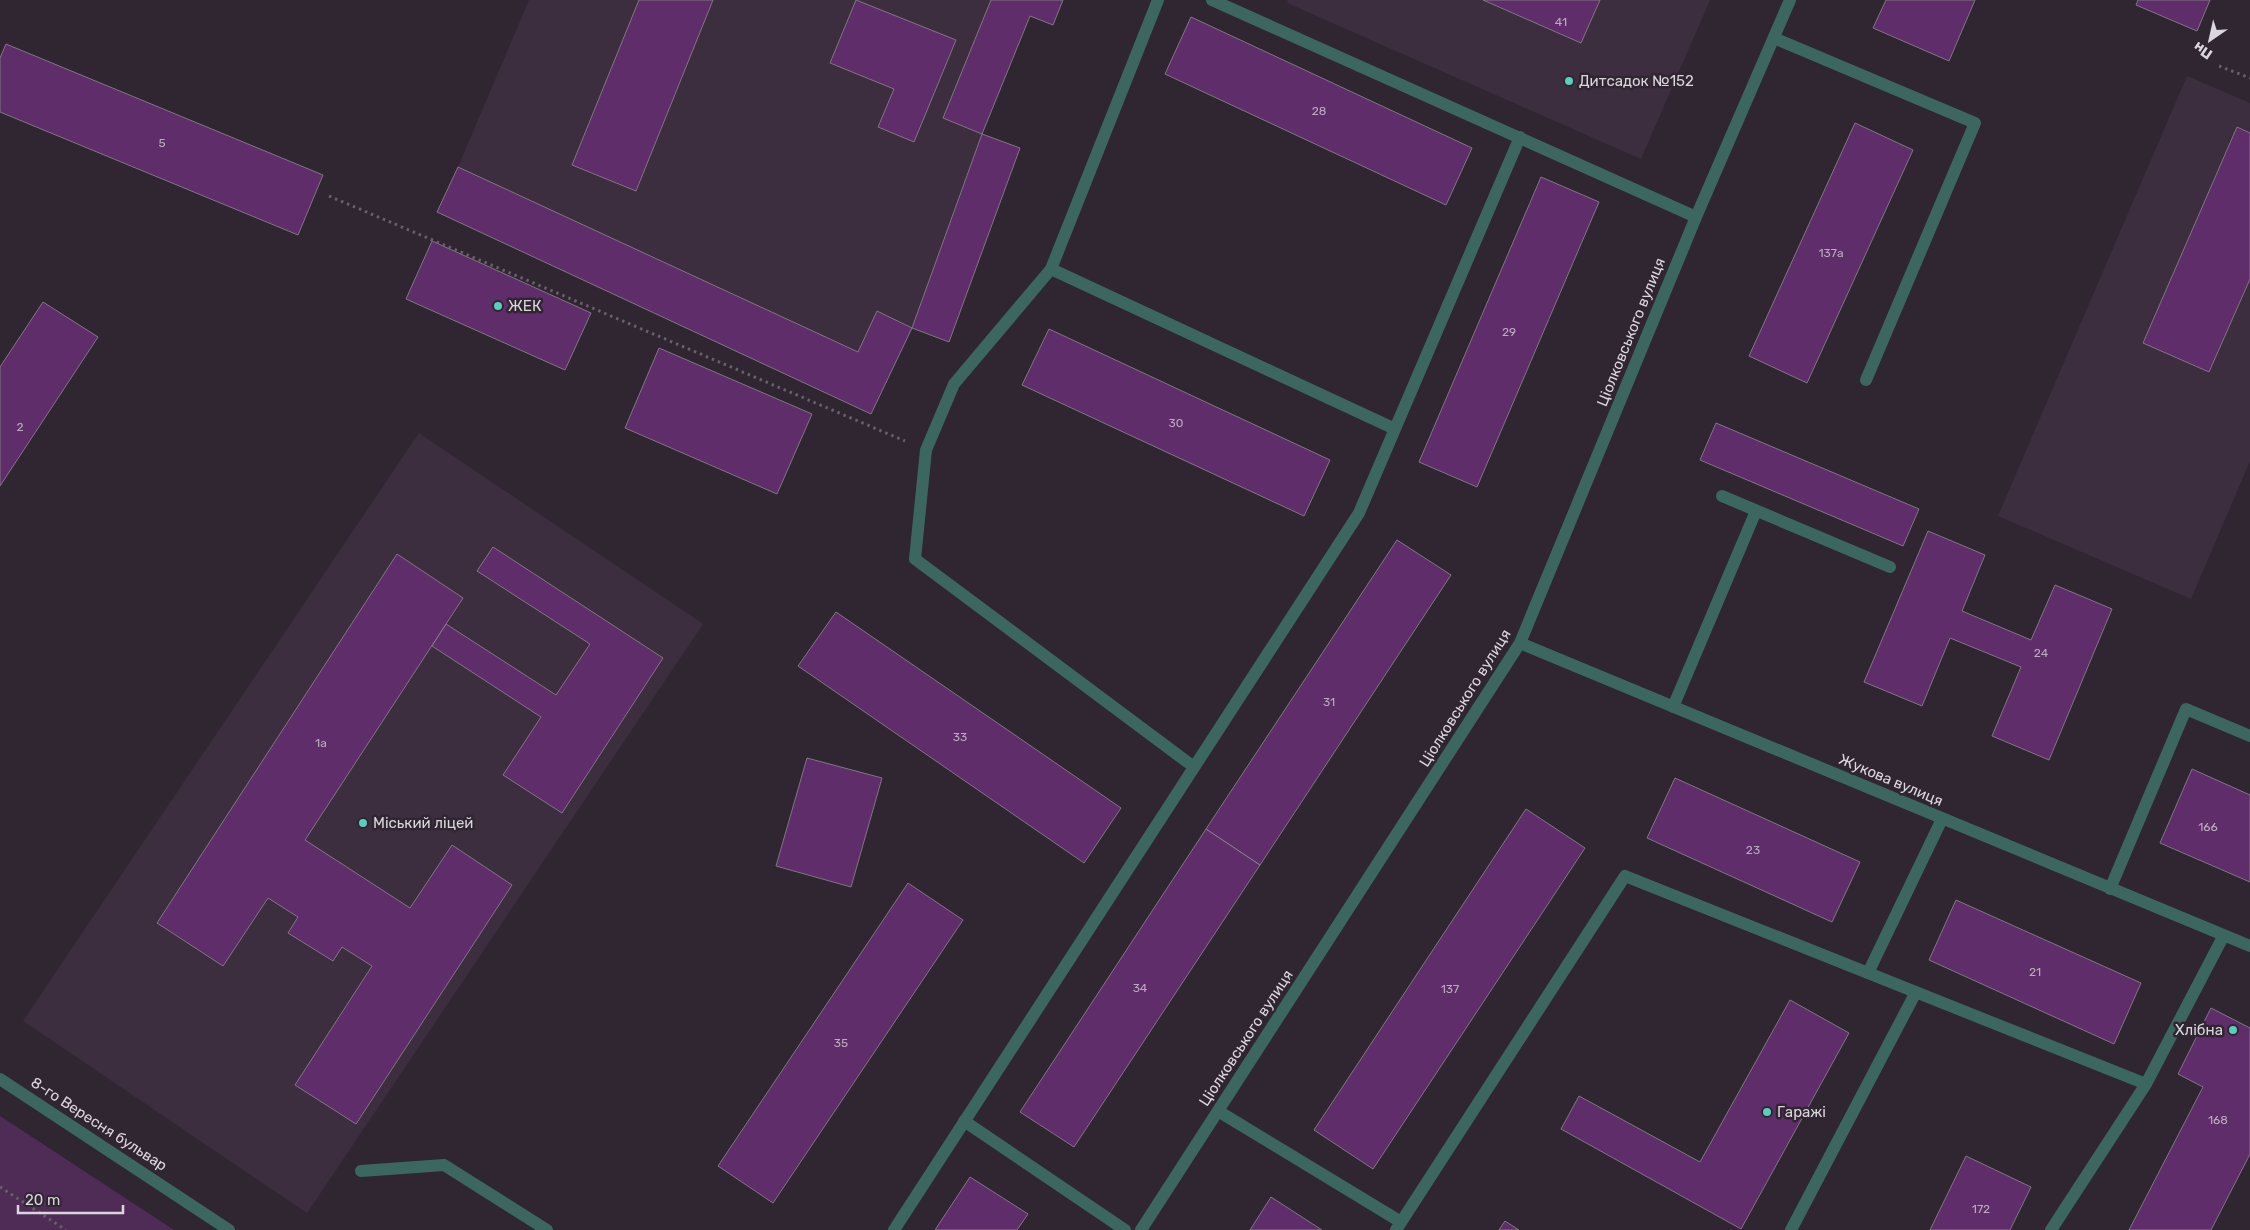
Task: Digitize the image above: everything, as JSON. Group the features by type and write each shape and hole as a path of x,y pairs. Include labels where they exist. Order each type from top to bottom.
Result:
{"street":[{"path":"1158,0 1051,269 954,384 926,450 915,558 1194,767"},
{"path":"1212,0 1696,217"},
{"name":"Ціолковського вулиця","path":"1141,1230 1520,643 1696,217 1790,0"},
{"path":"1774,38 1975,123 1866,380"},
{"path":"894,1230 1359,513 1520,137"},
{"path":"1051,269 1395,429"},
{"path":"1722,496 1890,568"},
{"path":"1673,707 1756,511"},
{"name":"Жукова вулиця","path":"1520,643 2250,946"},
{"path":"2110,889 2186,709 2250,736"},
{"path":"1868,973 1942,819"},
{"path":"1218,1111 1398,1226 1625,876 2146,1084"},
{"path":"2051,1230 2146,1084 2224,936"},
{"path":"1791,1230 1916,992"},
{"name":"8-го Вересня бульвар","path":"0,1079 229,1230"},
{"path":"964,1121 1125,1230"},
{"path":"361,1171 444,1165 547,1230"}],"path":[{"path":"2219,66 2250,78"},
{"path":"329,196 926,450"},
{"path":"0,1187 66,1230"}],"shaded area":[{"path":"529,0 991,0 943,118 982,134 912,328 877,311 858,352 458,167"},
{"name":"Дитсадок №152","path":"1288,0 1710,0 1641,159 1287,3"},
{"path":"2187,76 2250,103 2250,461 2191,599 1998,516"},
{"name":"Міський ліцей","path":"419,433 703,624 307,1213 23,1021"},
{"path":"0,1116 174,1230 0,1230"}],"building":[{"path":"639,0 713,0 636,191 572,165"},
{"path":"856,0 956,40 914,142 878,127 894,89 830,63"},
{"path":"991,0 1063,0 1053,25 1030,16 982,134 943,118"},
{"path":"1483,0 1600,0 1581,43"},
{"path":"1886,0 1975,0 1949,61 1873,28"},
{"path":"2138,0 2210,0 2197,31 2136,5"},
{"path":"1191,17 1472,148 1446,205 1165,74"},
{"path":"6,44 323,175 298,235 0,112 0,58"},
{"path":"1855,123 1913,150 1807,383 1749,356"},
{"path":"2237,127 2250,133 2250,279 2209,372 2143,343"},
{"path":"982,134 1020,148 949,342 912,328"},
{"path":"458,167 858,352 877,311 912,328 871,414 437,212"},
{"path":"1541,177 1599,202 1477,487 1419,462"},
{"name":"ЖЕК","path":"432,241 591,313 565,370 406,299"},
{"path":"43,302 98,337 0,486 0,367"},
{"path":"1049,329 1330,460 1304,516 1022,385"},
{"path":"659,348 812,414 777,494 625,428"},
{"path":"1716,423 1919,509 1903,546 1700,460"},
{"path":"1928,531 1985,555 1962,611 2031,640 2055,585 2112,609 2049,760 1992,736 2021,667 1950,638 1922,706 1864,682"},
{"path":"1397,540 1451,575 1260,865 1206,829"},
{"path":"493,547 663,658 562,813 503,775 541,717 432,646 446,624 556,695 590,644 477,571"},
{"path":"397,554 463,598 305,840 410,908 452,845 512,885 356,1124 295,1085 372,966 342,947 333,961 288,933 298,917 268,898 223,966 157,923"},
{"path":"836,612 1121,808 1084,863 798,666"},
{"path":"807,758 882,778 851,887 776,866"},
{"path":"2192,769 2250,795 2250,882 2160,843"},
{"path":"1675,778 1860,862 1832,922 1647,838"},
{"path":"1526,809 1585,848 1373,1169 1314,1130"},
{"path":"1206,829 1260,865 1074,1147 1020,1112"},
{"path":"908,883 963,920 773,1203 718,1166"},
{"path":"1956,900 2141,983 2114,1044 1929,960"},
{"name":"Гаражі","path":"1790,1000 1849,1033 1741,1229 1561,1129 1579,1096 1700,1162"},
{"path":"2211,1008 2250,1028 2250,1154 2211,1230 2129,1230 2203,1087 2178,1074"},
{"path":"1966,1156 2031,1187 2010,1230 1930,1230"},
{"path":"970,1177 1028,1214 1017,1230 935,1230"},
{"path":"1271,1197 1322,1230 1250,1230"},
{"path":"1505,1221 1519,1230 1499,1230"}],"place":[{"name":"Дитсадок №152","path":"1569,81"},
{"name":"ЖЕК","path":"498,306"},
{"name":"Міський ліцей","path":"363,823"},
{"name":"Хлібна","path":"2233,1030"},
{"name":"Гаражі","path":"1767,1112"}]}
